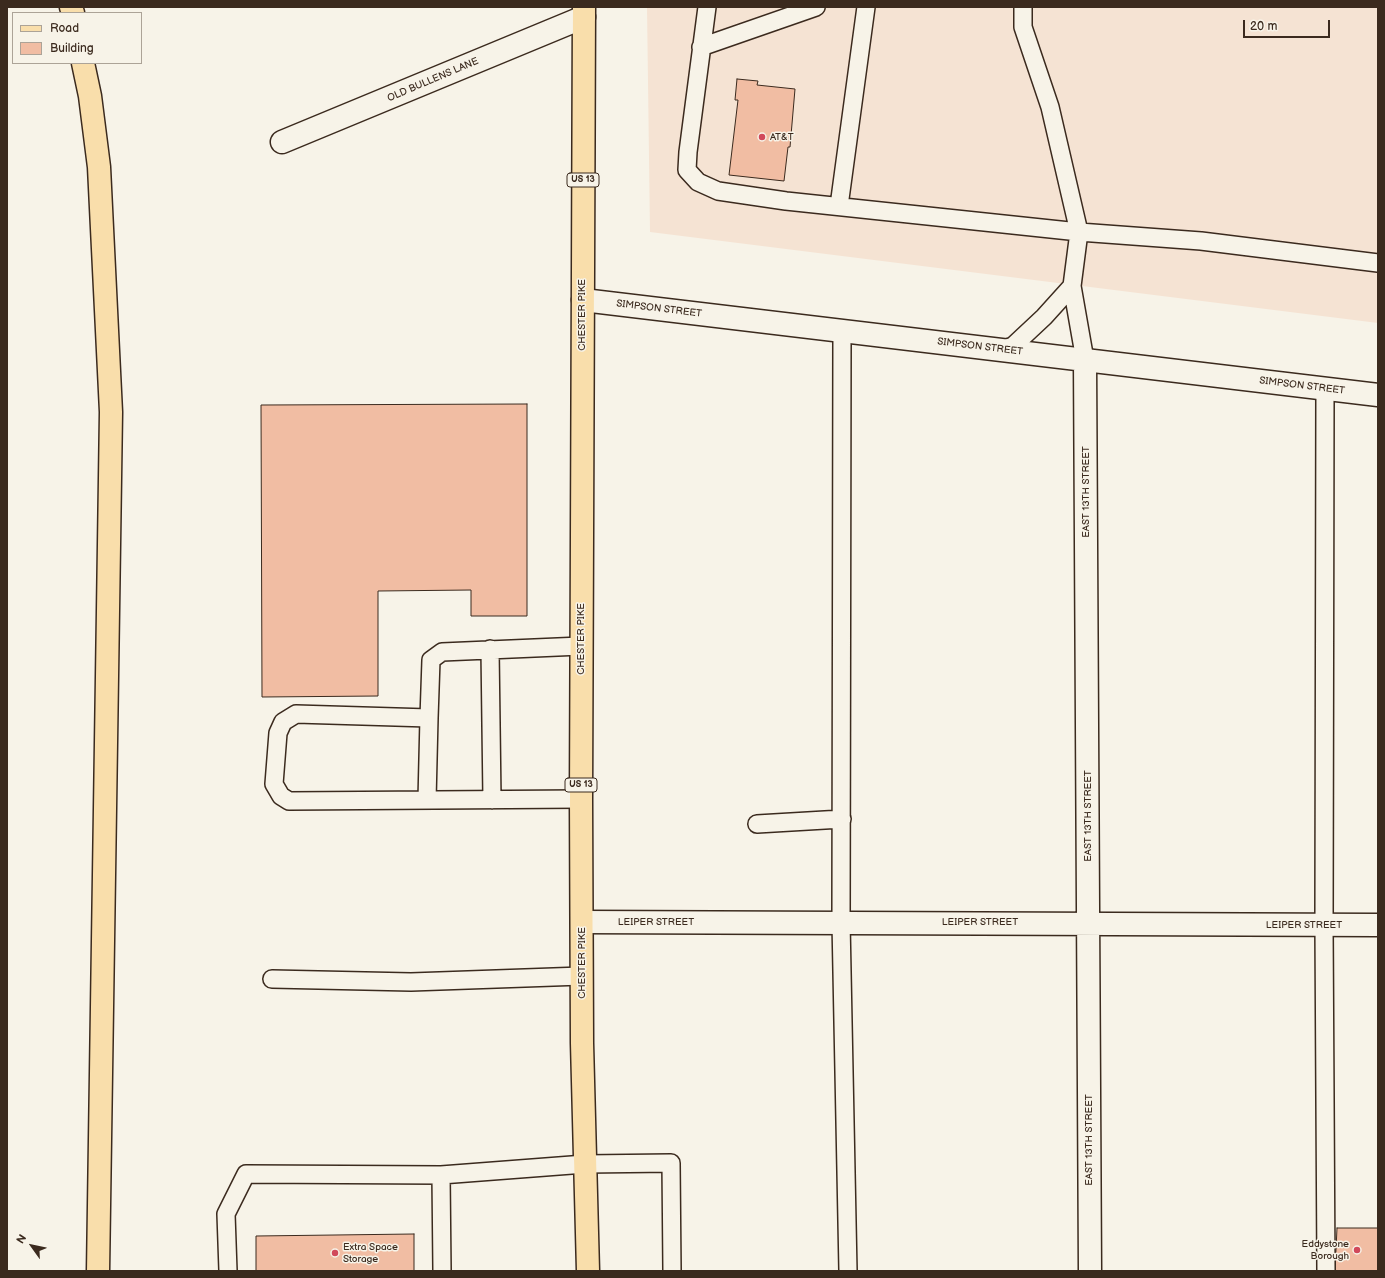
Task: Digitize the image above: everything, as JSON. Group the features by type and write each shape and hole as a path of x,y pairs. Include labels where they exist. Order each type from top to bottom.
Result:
{"main road":[{"name":"CHESTER PIKE","path":"584,12 581,799 582,976 588,1271"},
{"path":"83,64 90,96 99,167 111,412 98,1271"}],"street":[{"name":"OLD BULLENS LANE","path":"282,142 584,12"},
{"name":"SIMPSON STREET","path":"582,300 1378,395"},
{"name":"EAST 13TH STREET","path":"1085,360 1090,1271"},
{"name":"LEIPER STREET","path":"582,922 1089,922 1324,926 1378,925"}],"lane":[{"path":"707,7 687,158 687,170 698,182 718,191 786,201 1079,232 1200,241 1378,263"},
{"path":"701,47 816,7"},
{"path":"839,206 866,7"},
{"path":"1023,7 1023,27 1050,107 1079,232 1072,286 1085,360"},
{"path":"1002,350 1013,346 1044,317 1072,286"},
{"path":"842,331 841,922 848,1271"},
{"path":"1325,388 1324,926 1326,1271"},
{"path":"427,800 431,660 442,652 581,646"},
{"path":"490,649 492,800"},
{"path":"429,718 296,714 283,722 278,733 274,784 281,796 289,801 581,799"},
{"path":"757,824 842,819"},
{"path":"272,979 411,982 582,976"},
{"path":"228,1271 226,1214 246,1174 441,1175 585,1164 671,1163 672,1271"},
{"path":"441,1175 442,1271"}],"shaded area":[{"path":"647,7 1378,7 1378,323 650,232"}],"building":[{"name":"AT&T","path":"737,79 758,81 757,85 795,89 790,147 788,147 784,181 729,175 738,100 735,100"},
{"path":"527,404 527,616 471,616 471,590 378,591 378,696 262,697 261,405"},
{"name":"Eddystone Borough","path":"1337,1228 1378,1228 1378,1271 1335,1271"},
{"name":"Extra Space Storage","path":"414,1234 414,1271 256,1271 256,1236"}],"place":[{"name":"AT&T","path":"762,137"},
{"name":"Eddystone Borough","path":"1357,1250"},
{"name":"Extra Space Storage","path":"335,1253"}]}
